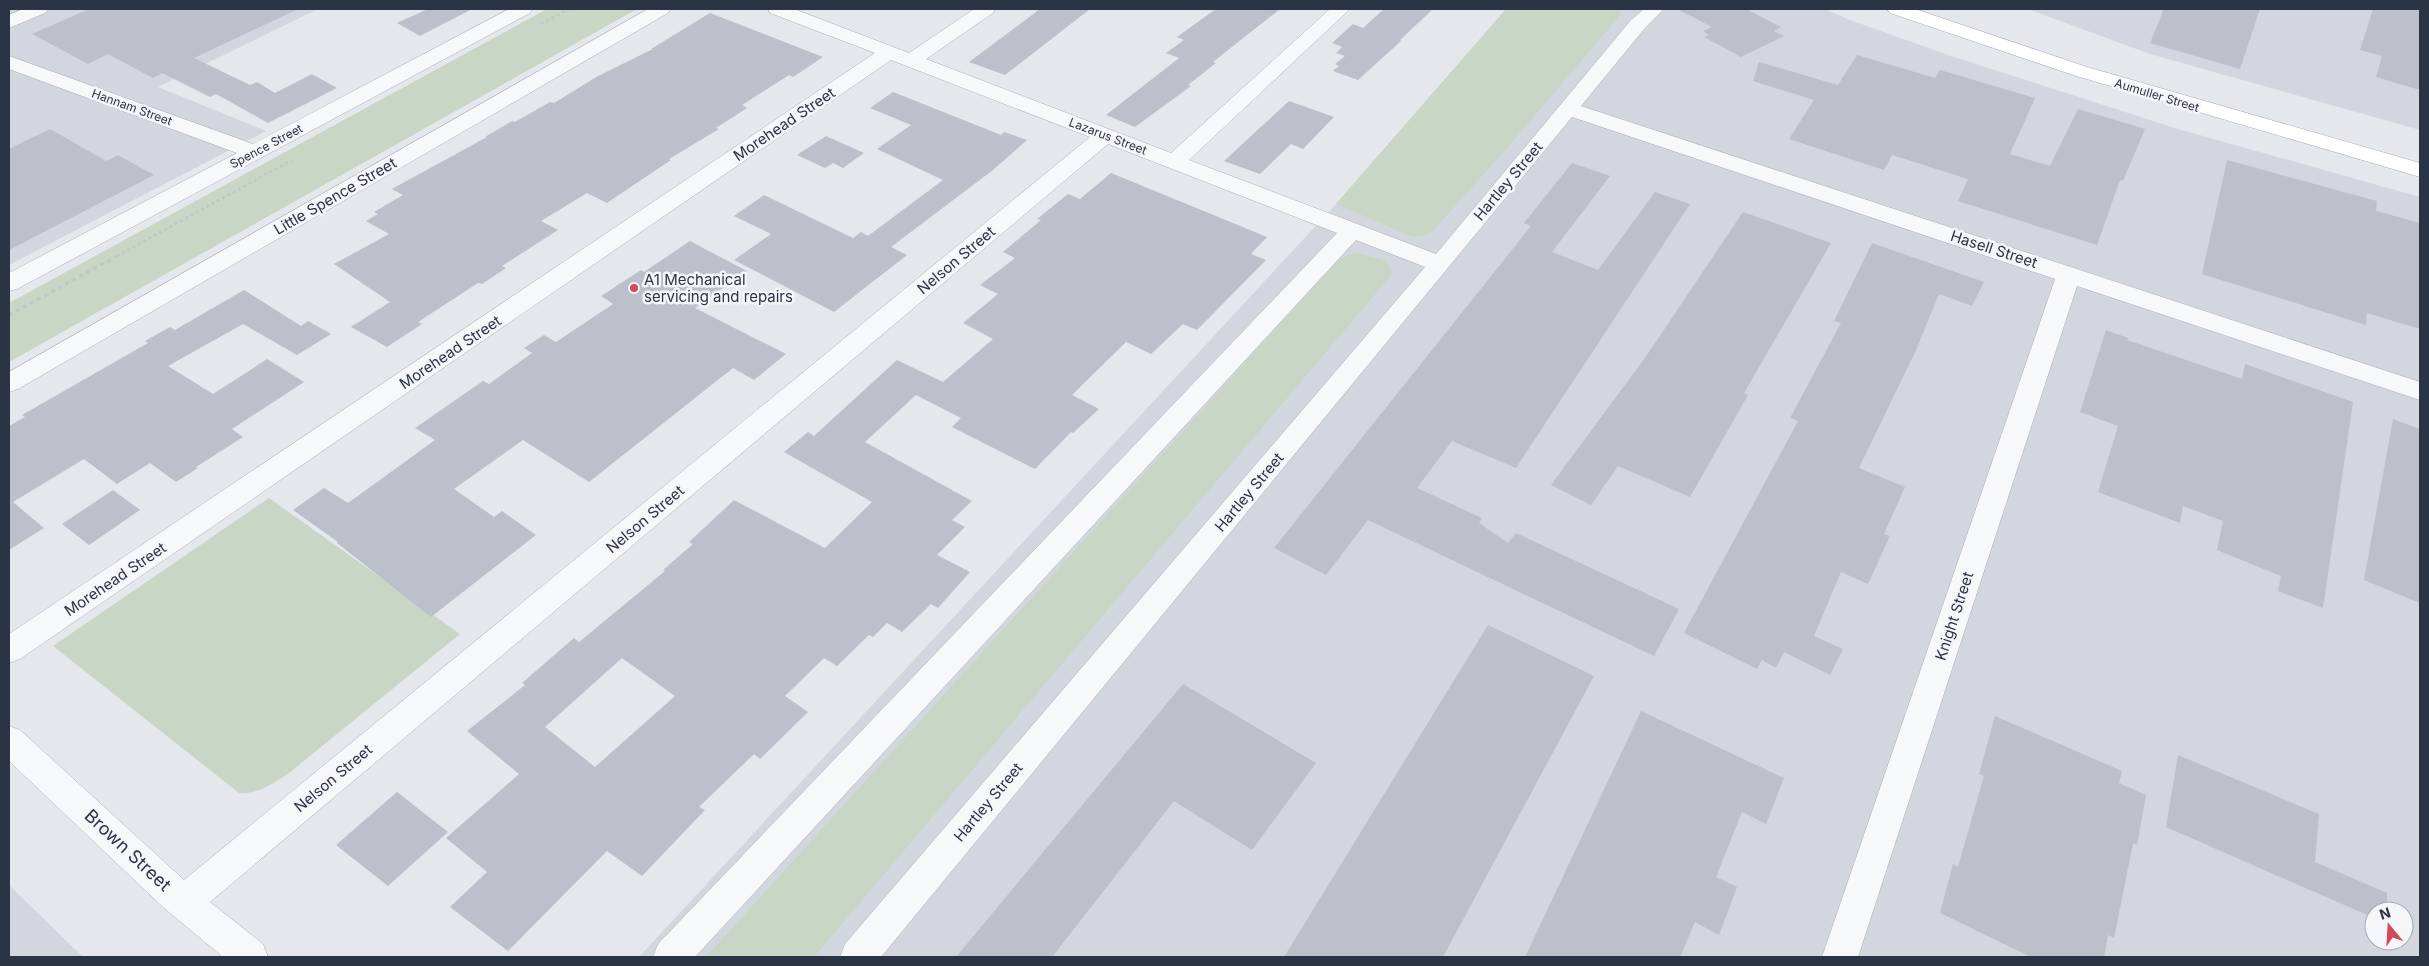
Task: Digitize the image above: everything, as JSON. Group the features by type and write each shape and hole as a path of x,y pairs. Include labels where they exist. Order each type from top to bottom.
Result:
{"main road":[{"name":"Aumuller Street","path":"1897,9 2089,74 2420,170"},
{"name":"Aumuller Street","path":"1945,9 2121,66 2420,151"}],"street":[{"path":"9,22 38,9"},
{"name":"Spence Street","path":"9,283 524,9"},
{"name":"Little Spence Street","path":"9,384 661,9"},
{"name":"Lazarus Street","path":"777,9 1440,264"},
{"name":"Morehead Street","path":"9,650 900,56 986,9"},
{"path":"1174,162 1341,9"},
{"name":"Hartley Street","path":"858,957 1440,264 1645,14"},
{"name":"Hannam Street","path":"9,62 255,152"},
{"name":"Hasell Street","path":"1568,109 2420,391"},
{"name":"Nelson Street","path":"184,902 1106,135"},
{"path":"671,957 1352,230"},
{"name":"Knight Street","path":"1840,957 2069,274"},
{"name":"Brown Street","path":"9,740 184,902 250,957"}],"path":[{"path":"534,28 569,9"},
{"path":"9,315 298,157"}],"shaded area":[{"path":"9,9 318,9 158,87 266,131 9,265"},
{"path":"1506,9 1825,9 1850,20 1951,56 2178,129 2420,197 2420,957 639,957 1336,204"},
{"path":"2028,9 2420,9 2420,130 2150,54"},
{"path":"9,885 83,957 9,957"}],"green space":[{"path":"547,9 637,9 9,362 9,303"},
{"path":"1506,9 1622,9 1617,19 1508,147 1430,234 1413,237 1336,204"},
{"path":"1356,253 1386,261 1393,273 814,957 706,957 1340,258"},
{"path":"269,498 460,634 289,773 259,790 239,793 53,646"}],"building":[{"path":"89,9 298,9 194,58 250,85 257,82 275,93 312,74 337,88 268,123 216,94 210,97 162,73 153,78 108,54 88,64 32,34"},
{"path":"428,9 472,9 420,36 397,23"},
{"path":"1040,9 1090,9 1005,75 969,62"},
{"path":"1216,9 1280,9 1213,62 1216,63 1188,85 1191,86 1135,127 1106,115 1179,58 1166,53 1184,40 1177,37"},
{"path":"1384,9 1433,9 1358,80 1333,71 1339,66 1335,64 1345,56 1336,53 1342,47 1332,43 1353,24 1363,28"},
{"path":"1677,9 1746,9 1781,27 1774,31 1784,36 1741,57 1704,37 1709,35 1703,31 1712,27"},
{"path":"2164,9 2260,9 2240,69 2150,43"},
{"path":"2373,9 2420,9 2420,90 2376,77 2382,56 2360,50"},
{"path":"710,13 823,57 793,77 789,75 742,105 747,108 716,128 719,129 669,159 671,160 607,203 587,193 541,221 558,230 502,266 506,268 482,284 478,283 418,322 422,324 387,347 351,327 390,302 334,264 389,234 366,221 378,214 374,212 403,195 392,189 487,137 485,137 512,121 515,122 550,102 554,103 598,76 653,49 651,49"},
{"path":"1857,55 1935,78 1940,70 2035,98 2010,154 2050,166 2078,109 2145,129 2123,181 2120,180 2097,245 1958,201 1968,179 1892,155 1884,170 1789,139 1814,100 1753,81 1759,62 1838,85"},
{"path":"893,92 1001,135 1004,132 1027,140 993,170 891,247 907,255 834,312 734,260 771,234 734,216 764,195 853,238 861,232 868,236 943,180 877,149 911,125 870,108"},
{"path":"1289,101 1334,117 1303,149 1291,144 1260,174 1224,161"},
{"path":"50,129 106,161 118,155 154,175 9,250 9,149"},
{"path":"826,136 864,153 843,168 833,163 825,168 797,155"},
{"path":"2227,160 2377,201 2376,211 2420,223 2420,329 2367,313 2366,325 2202,274"},
{"path":"1572,163 1610,176 1552,252 1598,270 1655,192 1690,204 1516,468 1452,441 1417,488 1482,518 1479,523 1508,543 1516,533 1679,609 1654,656 1368,520 1326,575 1274,548 1531,226 1524,223"},
{"path":"1111,173 1267,237 1251,254 1266,260 1197,330 1183,324 1151,354 1126,342 1072,395 1099,409 1073,433 1071,432 1035,469 952,427 961,418 916,395 865,442 972,501 952,520 965,527 937,555 970,572 938,608 931,604 902,632 887,623 873,637 869,635 837,666 824,658 785,696 808,712 760,759 754,754 699,807 705,810 642,876 607,851 508,951 450,907 487,872 446,838 519,774 467,731 525,685 522,683 574,638 579,642 665,571 663,570 693,544 689,542 734,500 825,548 872,502 784,452 808,432 814,436 897,360 943,382 993,339 963,323 998,294 980,285 1015,258 1003,252 1041,220 1037,219 1068,194 1080,199","holes":["622,658 675,696 595,767 545,727"]},
{"path":"1743,212 1831,243 1744,393 1748,395 1690,497 1618,466 1591,505 1551,485 1647,355"},
{"path":"690,241 747,271 695,308 786,354 754,380 733,368 589,482 523,440 454,489 494,517 502,511 536,535 431,617 338,542 293,510 324,488 348,503 435,440 415,428 483,381 489,384 532,353 524,348 544,335 556,342 613,304 601,296 641,270 644,272"},
{"path":"1872,243 1984,282 1972,306 1939,294 1916,350 1859,468 1905,487 1884,534 1890,536 1868,584 1841,572 1814,636 1843,649 1830,675 1784,652 1776,668 1762,660 1757,669 1684,633 1798,421 1790,418 1841,323 1834,321"},
{"path":"244,290 301,326 308,321 331,334 297,355 243,324 168,366 213,394 267,359 304,382 232,429 243,437 176,482 150,463 117,484 84,459 13,502 44,528 9,550 9,426 25,417 22,415 148,343 145,341 170,327 175,330"},
{"path":"2106,330 2128,338 2127,340 2242,379 2245,364 2353,402 2323,608 2278,591 2281,576 2217,550 2223,521 2183,506 2180,523 2098,492 2118,426 2080,412"},
{"path":"2393,419 2420,429 2420,603 2364,580"},
{"path":"113,490 140,510 89,545 62,524"},
{"path":"1488,625 1594,676 1443,957 1284,957"},
{"path":"1183,684 1316,763 1252,850 1174,801 1052,957 956,957"},
{"path":"1641,711 1784,778 1766,824 1742,812 1716,877 1737,887 1719,935 1695,922 1680,957 1525,957"},
{"path":"1995,716 2122,771 2119,783 2146,795 2137,845 2133,843 2114,938 2108,935 2104,957 2031,957 1940,913 1953,864 1958,867 1984,776 1979,774"},
{"path":"2178,755 2319,814 2315,862 2387,893 2387,901 2364,901 2364,914 2166,827"},
{"path":"397,792 448,832 388,886 336,845"}],"place":[{"name":"A1 Mechanical servicing and repairs","path":"634,288"}]}
